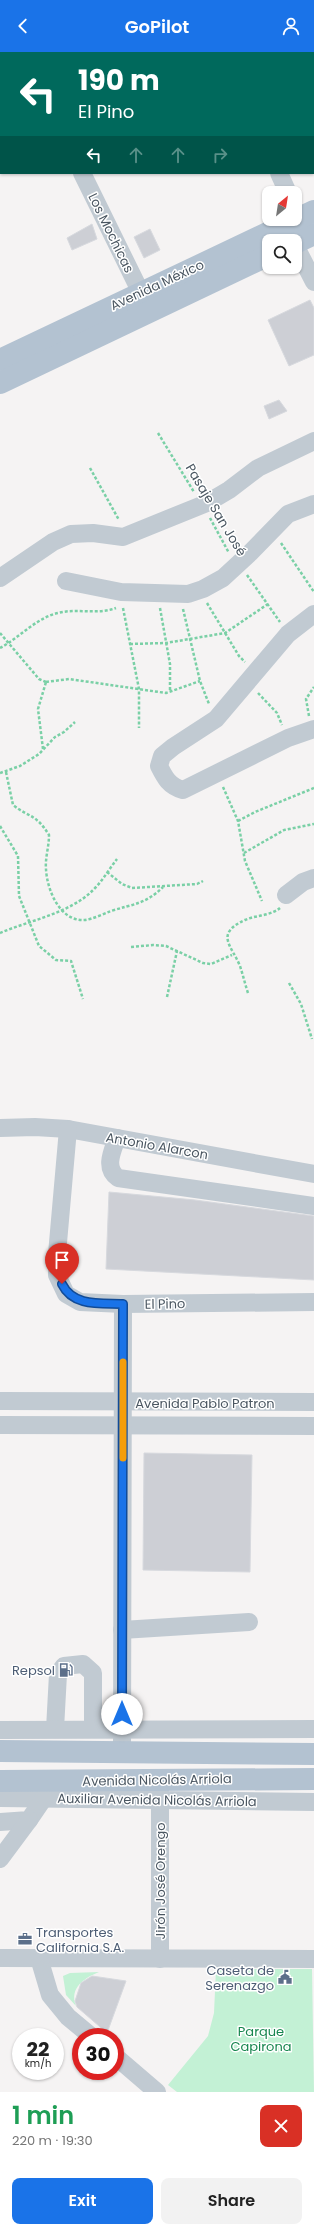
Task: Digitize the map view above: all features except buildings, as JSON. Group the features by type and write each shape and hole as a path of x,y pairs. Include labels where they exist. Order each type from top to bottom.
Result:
{"main road":[{"name":"Avenida México","path":"0,360 141,293 303,213"},
{"path":"302,240 314,234"},
{"name":"Avenida México","path":"0,383 262,258"},
{"name":"Avenida Nicolás Arriola","path":"0,1751 314,1754"},
{"name":"Avenida Nicolás Arriola","path":"0,1781 54,1793 159,1779 314,1779"}],"street":[{"name":"Los Mochicas","path":"82,174 141,293"},
{"path":"279,174 285,186"},
{"path":"302,258 314,282"},
{"path":"0,578 53,542 71,534 93,533 123,537 201,505 230,490 258,468 314,441"},
{"path":"66,581 121,592 188,594 203,589 223,578 238,565 270,530 288,514 314,504"},
{"path":"313,729 288,738 236,764 217,771 182,790 174,787 166,780 159,766 162,756 173,747 216,719 250,676 288,634 314,614"},
{"path":"286,895 303,882 314,878"},
{"name":"Antonio Alarcon","path":"0,1128 35,1126 68,1129 314,1174"},
{"name":"El Pino","path":"68,1129 57,1254 57,1275 66,1294 80,1302 123,1304 314,1302"},
{"path":"117,1138 110,1168 112,1174 118,1178 314,1206"},
{"path":"122,1752 123,1304"},
{"name":"Avenida Pablo Patron","path":"0,1401 123,1403 314,1402"},
{"path":"189,1426 194,1402"},
{"name":"Avenida Pablo Patron","path":"0,1425 314,1426"},
{"path":"122,1630 249,1622"},
{"path":"55,1729 58,1674 64,1666 83,1664 93,1673 93,1729"},
{"path":"0,1730 314,1729"},
{"name":"Jirón José Orengo","path":"159,1779 160,1959"},
{"path":"0,1859 29,1820 54,1793"},
{"name":"Auxiliar Avenida Nicolás Arriola","path":"0,1798 54,1793 160,1801 314,1802"},
{"path":"0,1822 29,1820"},
{"path":"0,1958 314,1959"},
{"path":"39,1958 50,1995 68,2017 81,2028"},
{"path":"124,2064 157,2092"}],"path":[{"name":"Pasaje San José","path":"158,433 238,565 251,579 288,634"},
{"path":"90,468 119,520 123,537"},
{"path":"270,530 314,592"},
{"path":"203,589 208,605 250,676 277,713 288,738"},
{"path":"157,592 170,664 170,692"},
{"path":"179,593 200,682 216,719"},
{"path":"130,644 166,643 225,633 268,604"},
{"path":"0,648 7,642 47,618 59,613 97,613 123,605 139,689 139,728"},
{"path":"0,633 39,679 46,682 69,678 166,693 200,682"},
{"path":"43,749 38,709 46,682"},
{"path":"313,729 306,699 314,687"},
{"path":"0,773 20,766 75,722"},
{"path":"217,771 238,821 245,861 262,901"},
{"path":"6,772 13,805 23,813 35,817 49,835 46,867 47,882 60,909 71,918 85,920 141,903 163,887"},
{"path":"238,821 255,812 314,788"},
{"path":"244,853 284,830 314,824"},
{"path":"0,826 18,856 19,896 28,923 39,946 56,960 71,961 83,999"},
{"path":"0,933 28,923 80,900 92,891 117,859"},
{"path":"107,872 122,884 132,888 197,884 203,881"},
{"path":"248,993 239,965 232,955 227,943 227,935 235,925 246,919 279,909 286,895"},
{"path":"131,947 152,945 166,946 203,963 211,964 232,955"},
{"path":"167,997 177,951"},
{"path":"289,983 301,1004 312,1039"}],"green space":[{"name":"Parque Capirona","path":"216,1969 312,1969 314,2092 177,2092 168,2085 208,2036 214,2013"},
{"path":"99,1972 88,1977 79,1984 76,1989 74,2000 76,2006 66,1995 63,1976 70,1973"}],"slow traffic":[{"path":"123,1362 123,1458"}],"place":[{"name":"Repsol","path":"66,1670"},
{"name":"Transportes California S.A.","path":"25,1939"},
{"name":"Caseta de Serenazgo","path":"285,1977"}],"route":[{"path":"62,1284 66,1294 80,1302 123,1304 122,1714"}]}
